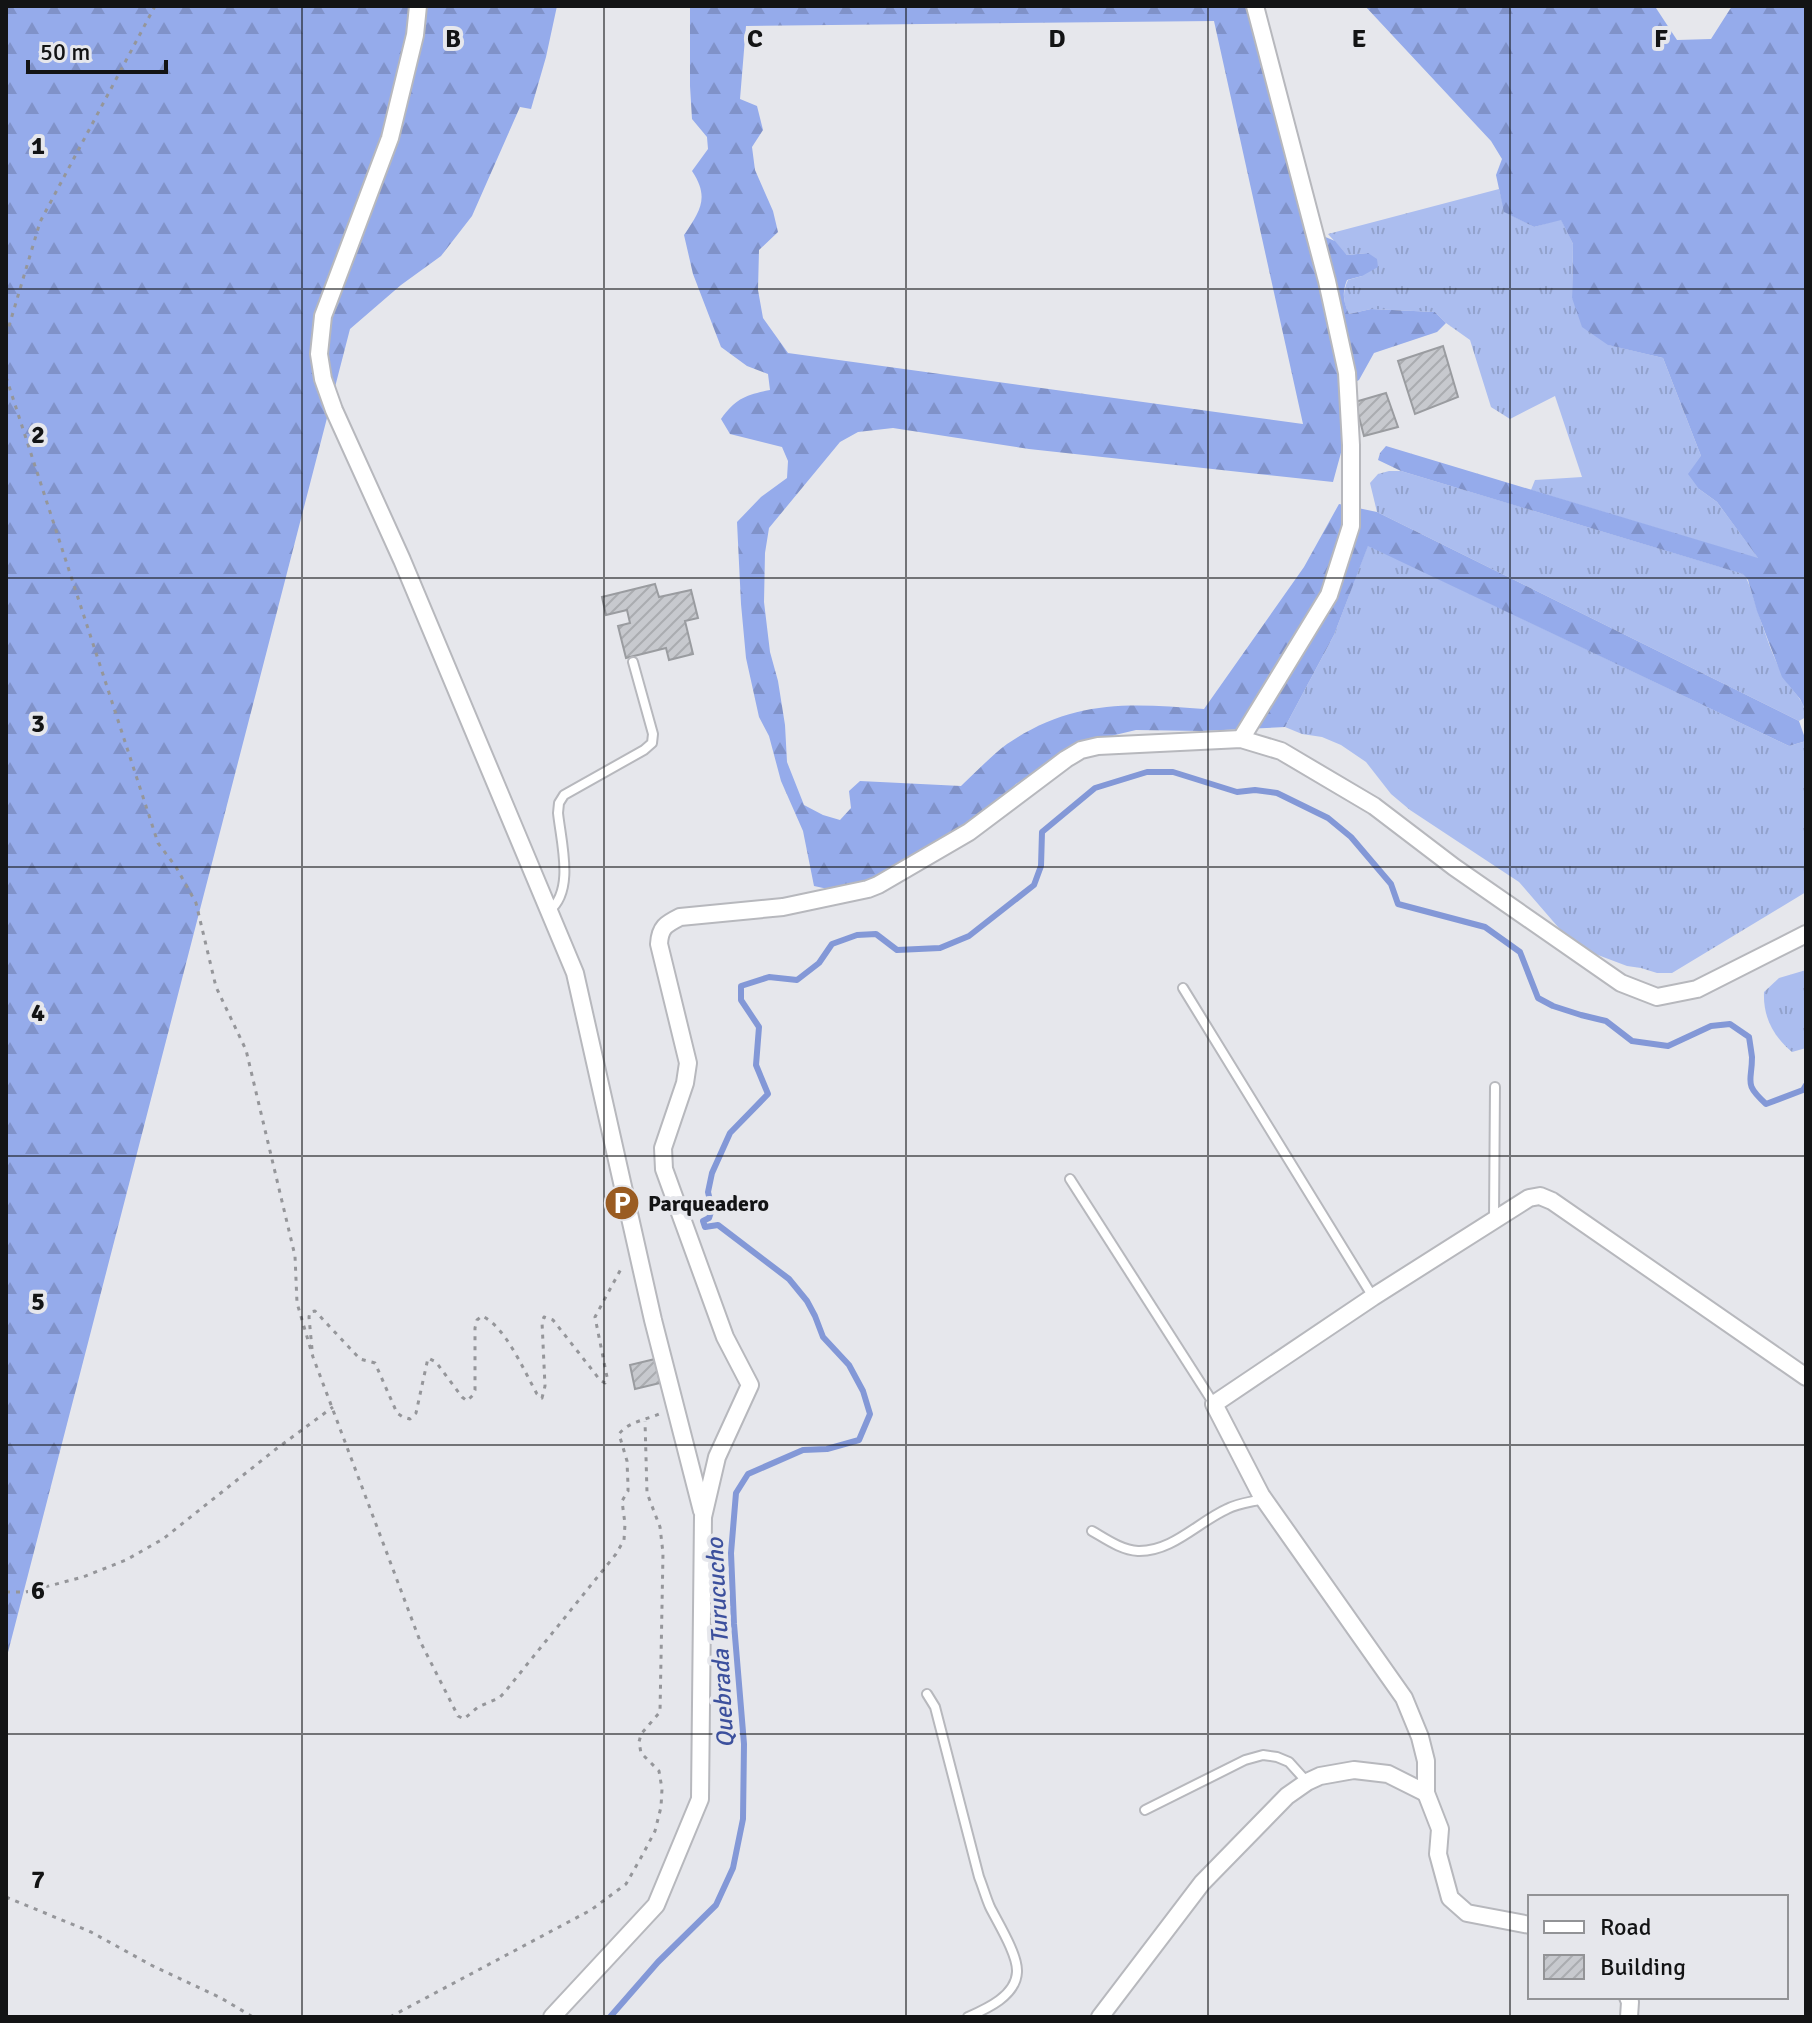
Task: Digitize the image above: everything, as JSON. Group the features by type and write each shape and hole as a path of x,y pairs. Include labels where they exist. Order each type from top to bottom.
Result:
{"street":[{"path":"418,6 413,47 390,138 323,316 319,354 323,379 334,410 397,547 575,973 635,1244 703,1517"},
{"path":"1241,739 1329,595 1351,526 1347,373 1327,281 1255,6"},
{"path":"552,2017 656,1905 700,1799 703,1517 717,1457 750,1385 725,1337 664,1169 663,1148 685,1083 688,1063 659,944 659,933 667,923 680,917 783,907 878,885 969,832 1081,750 1098,746 1241,739 1281,751 1374,806 1454,867 1621,983 1657,997 1697,989 1806,934"},
{"path":"1528,1925 1467,1913 1450,1898 1438,1854 1440,1829 1426,1793 1426,1761 1404,1698 1264,1499 1214,1404 1373,1297 1529,1198 1540,1196 1552,1201 1806,1377"},
{"path":"1100,2017 1202,1883 1287,1796 1307,1782 1320,1776 1354,1770 1388,1774 1426,1793"}],"lane":[{"path":"549,911 558,905 566,882 559,803 564,795 652,743 653,734 633,662"},
{"path":"1183,988 1373,1297"},
{"path":"1494,1221 1495,1087"},
{"path":"1070,1179 1214,1404"},
{"path":"1092,1531 1119,1546 1136,1551 1153,1549 1179,1538 1225,1509 1264,1499"},
{"path":"927,1694 935,1707 979,1877 1014,1957 1017,1972 1012,1985 1000,1999 968,2017"},
{"path":"1145,1810 1245,1760 1263,1755 1289,1762 1307,1782"}],"path":[{"path":"6,336 40,222 155,6"},
{"path":"6,377 158,843 196,903 216,987 246,1050 295,1256 297,1303 313,1357 420,1641 458,1716 464,1719 478,1707 504,1693 616,1554 624,1540 622,1501 628,1491 627,1461 619,1434 630,1425 675,1407"},
{"path":"313,1357 309,1317 310,1312 315,1311 360,1359 375,1363 397,1413 410,1419 416,1413 428,1358 436,1362 462,1397 467,1401 473,1395 475,1328 482,1316 489,1319 506,1339 542,1398 545,1386 544,1317 553,1320 605,1383 607,1377 595,1317 635,1244"},
{"path":"6,1592 26,1592 83,1577 126,1560 163,1539 333,1407"},
{"path":"390,2017 591,1910 626,1884 655,1831 661,1807 661,1779 659,1771 641,1753 639,1742 641,1734 660,1712 663,1553 660,1527 647,1493 645,1421"},
{"path":"6,1897 91,1932 253,2017"}],"green space":[{"path":"6,6 557,6 531,109 520,107 472,216 441,256 401,285 350,329 6,1660"},
{"path":"690,6 1246,6 1323,236 1335,241 1347,255 1368,253 1377,259 1378,267 1347,280 1344,297 1349,314 1371,309 1435,312 1446,323 1437,332 1374,353 1359,380 1339,391 1345,438 1333,482 1029,449 893,428 858,432 840,442 769,528 765,553 764,602 770,652 785,725 787,762 804,805 840,820 851,808 849,791 860,781 961,786 1007,744 1031,729 1079,712 1126,706 1204,709 1304,567 1339,504 1377,512 1799,721 1806,741 1789,746 1368,546 1334,635 1285,727 1136,730 1115,735 1058,759 1016,784 969,830 872,882 837,891 814,886 803,831 781,781 769,736 759,717 746,658 741,604 737,522 761,497 787,478 788,461 782,447 730,434 721,419 742,398 770,390 768,374 747,366 721,347 693,274 684,235 695,219 702,197 692,171 708,149 707,137 692,119","holes":["1214,21 1303,424 788,353 763,318 758,290 759,250 778,232 773,211 755,170 752,147 763,130 757,106 740,99 746,26"]},
{"path":"1365,6 1657,6 1677,40 1711,39 1732,6 1806,6 1806,711 1782,677 1748,580 1743,574 1401,471 1378,460 1386,446 1758,558 1717,502 1699,489 1688,474 1701,456 1663,358 1608,345 1582,327 1572,298 1573,244 1561,220 1534,227 1504,212 1496,175 1502,159 1491,141"},
{"path":"1499,189 1505,212 1534,227 1561,219 1573,244 1572,298 1609,345 1663,358 1701,456 1699,489 1717,502 1759,559 1531,490 1535,480 1582,477 1555,396 1510,419 1491,407 1470,340 1435,312 1371,309 1349,314 1344,297 1346,285 1348,280 1362,276 1368,253 1347,255 1328,234"},
{"path":"1401,471 1744,574 1775,658 1803,705 1806,717 1799,721 1377,512 1370,483 1378,474"},
{"path":"1368,545 1789,746 1806,741 1806,892 1672,973 1627,966 1582,949 1558,927 1519,882 1410,810 1391,794 1366,762 1341,745 1285,727 1334,635"},
{"path":"1806,970 1806,1048 1792,1052 1770,1025 1764,992 1779,978"}],"building":[{"path":"1443,346 1458,397 1415,414 1398,361"},
{"path":"1386,393 1398,427 1364,436 1355,402"},
{"path":"655,584 659,597 691,590 698,618 685,621 693,654 669,660 666,648 626,658 618,626 630,623 627,610 606,615 602,597"},
{"path":"655,1359 660,1383 635,1389 630,1365"}],"waterway":[{"name":"Quebrada Turucucho","path":"610,2017 658,1962 716,1905 733,1868 743,1819 744,1744 731,1553 736,1493 748,1474 803,1450 827,1449 859,1440 870,1414 863,1391 849,1365 823,1337 807,1301 789,1279 718,1225 705,1227 703,1221 709,1218 712,1209 708,1192 712,1173 730,1133 768,1094 756,1065 759,1027 741,1000 741,986 769,977 797,980 819,963 832,944 857,935 876,934 897,950 940,948 969,936 1034,885 1041,866 1042,832 1095,788 1147,772 1173,772 1237,792 1255,790 1277,793 1328,818 1351,837 1391,884 1398,904 1485,927 1520,952 1538,998 1553,1006 1606,1021 1632,1041 1668,1046 1711,1026 1730,1024 1749,1037 1751,1087 1766,1104 1803,1090 1806,1085"}],"place":[{"name":"Parqueadero","path":"622,1203"}]}
